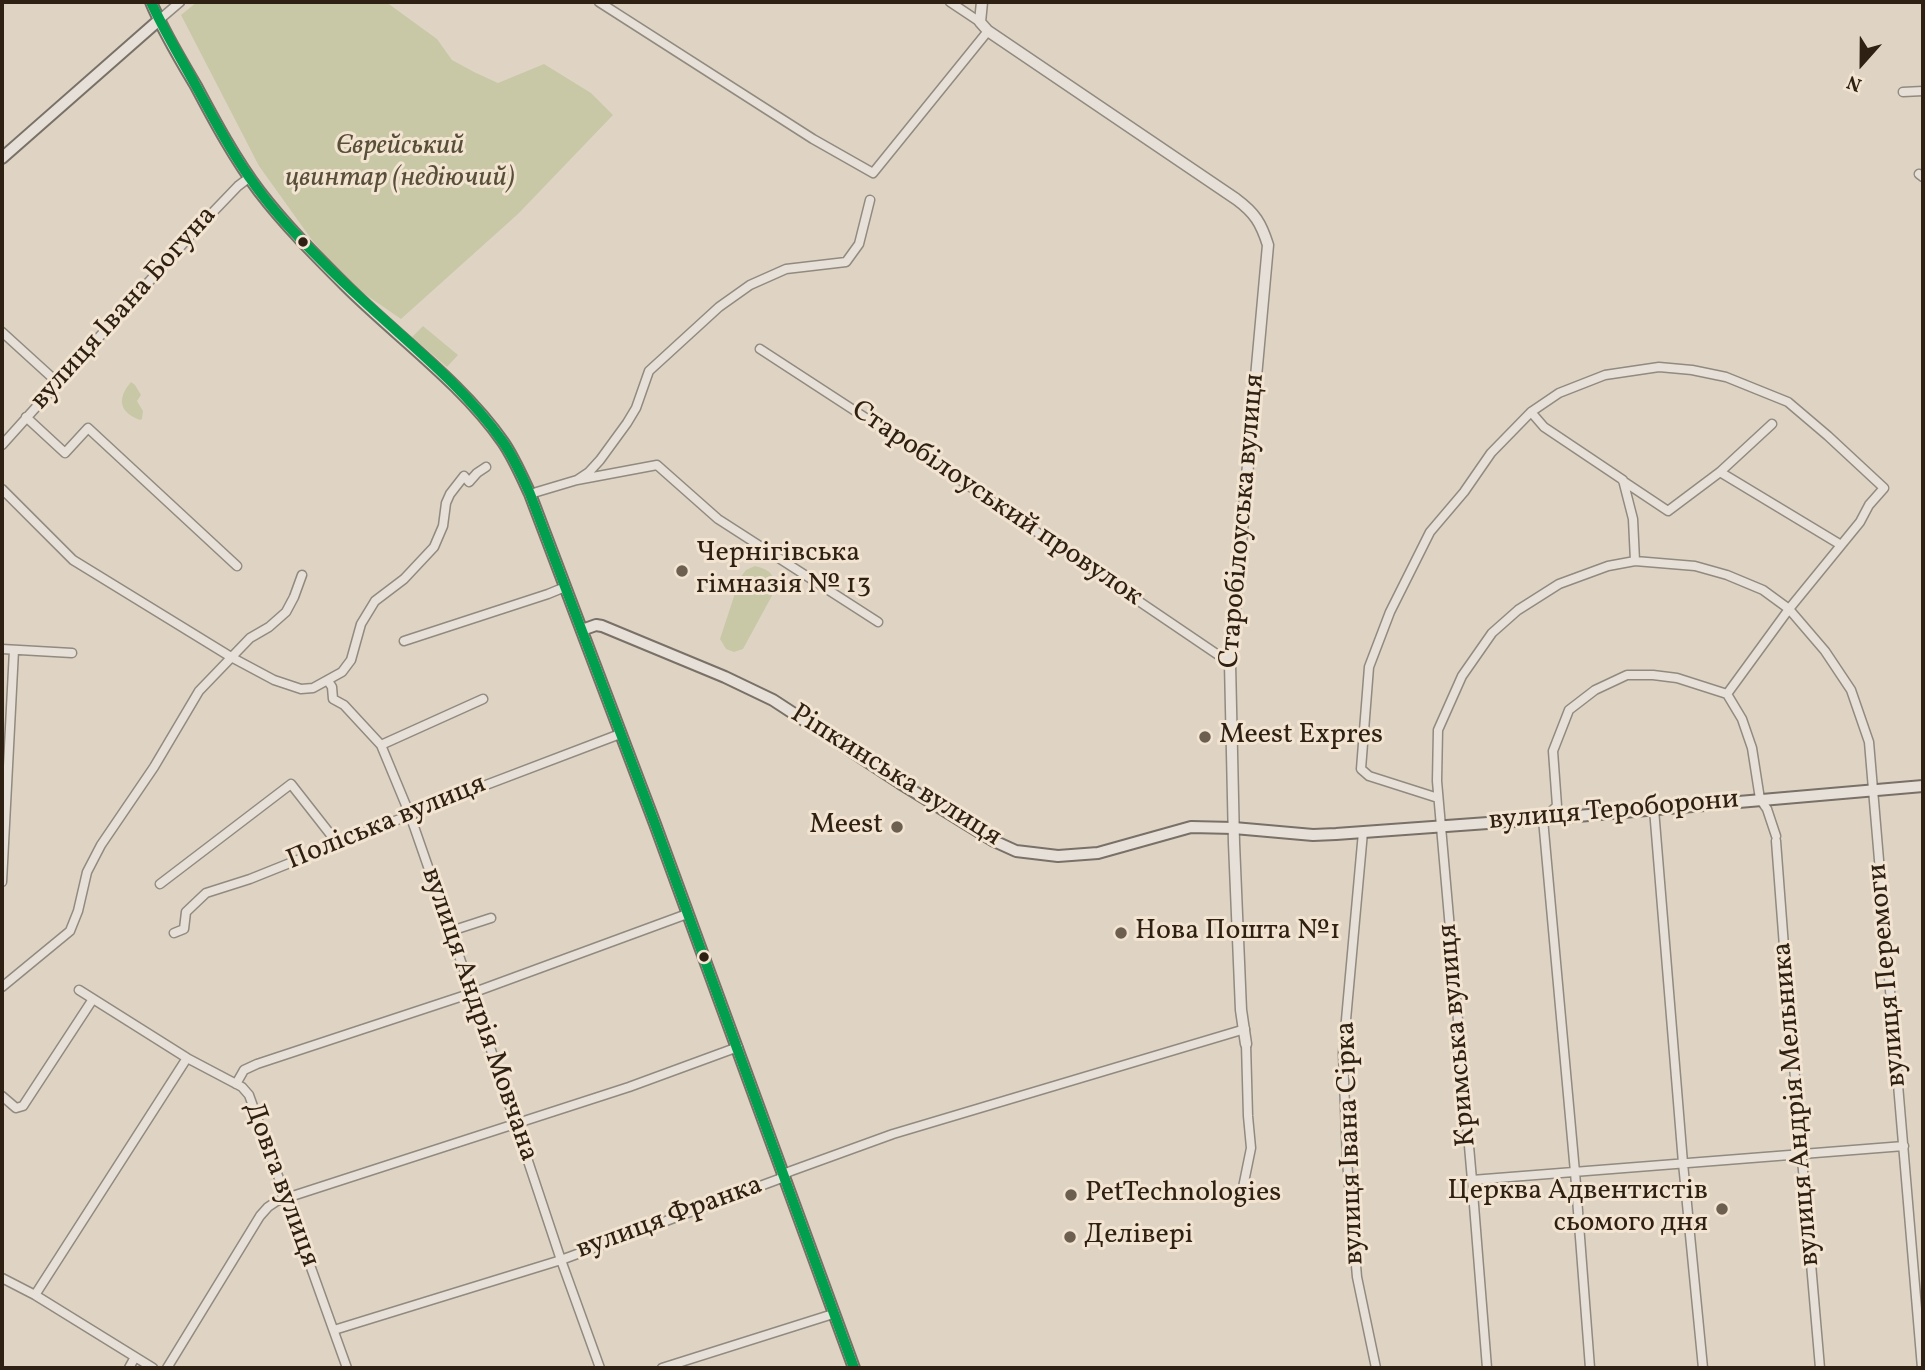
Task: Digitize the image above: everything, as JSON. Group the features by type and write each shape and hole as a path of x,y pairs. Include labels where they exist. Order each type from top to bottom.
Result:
{"main road":[{"path":"151,2 224,137 258,190 302,242 444,376 505,445 530,494 651,811 854,1368"},
{"path":"2,158 159,20"},
{"name":"Ріпкинська вулиця","path":"582,630 596,625 602,626 749,687 954,817 1016,851 1037,855 1077,856 1118,849 1191,827 1305,834"},
{"name":"вулиця Тероборони","path":"1305,834 1441,827 1923,786"}],"street":[{"path":"159,20 180,2"},
{"path":"599,2 813,139 873,173 988,31"},
{"name":"Старобілоуська вулиця","path":"950,2 980,22 988,31 1249,208 1262,225 1268,245 1230,663 1241,1010 1245,1029 1251,1148 1240,1202"},
{"path":"980,22 982,2"},
{"path":"1903,92 1923,91"},
{"name":"вулиця Івана Богуна","path":"2,445 190,236 250,177"},
{"path":"577,480 600,460 627,423 636,408 649,371 719,307 750,285 786,270 846,262 859,244 870,200"},
{"path":"2,332 57,382"},
{"name":"Старобілоуський провулок","path":"760,349 935,463 1230,663"},
{"path":"1438,798 1369,776 1361,769 1369,667 1390,612 1430,532 1464,492 1491,453 1531,412 1559,393 1605,375 1659,367 1726,377 1788,402 1884,488 1869,505 1860,522 1789,609 1727,694 1678,678 1627,675 1595,690 1569,710 1553,751 1557,806 1543,819 1590,1368"},
{"path":"1531,412 1544,427 1668,512 1720,472 1772,424"},
{"path":"26,417 65,453 88,428 237,566"},
{"path":"530,494 577,480 657,465 718,519 878,622"},
{"path":"2,489 73,560 231,657 274,680 301,689 330,684 342,672 351,660 361,624 375,601 404,579 434,547 443,526 450,494 466,479 486,467"},
{"path":"1720,472 1841,545"},
{"path":"1623,480 1633,519 1635,561"},
{"name":"Кримська вулиця","path":"1487,1368 1438,798 1438,730 1462,676 1492,633 1518,610 1559,584 1608,566 1635,561"},
{"name":"вулиця Перемоги","path":"1635,561 1695,566 1727,575 1763,590 1789,609 1825,651 1851,690 1869,742 1922,1368"},
{"path":"2,987 69,931 78,911 87,872 101,845 154,767 199,691 250,638 269,627 286,612 295,597 302,575"},
{"path":"404,641 565,587"},
{"path":"2,649 72,653"},
{"path":"2,882 14,650"},
{"name":"вулиця Андрія Мовчана","path":"330,684 332,699 344,705 381,745 410,815 600,1368"},
{"name":"вулиця Андрія Мельника","path":"1727,694 1742,719 1752,748 1760,799 1776,831 1821,1368"},
{"path":"381,745 483,699"},
{"name":"Поліська вулиця","path":"174,933 184,929 186,912 206,892 250,879 620,734"},
{"path":"160,884 291,785 338,844"},
{"path":"1654,809 1703,1368"},
{"name":"вулиця Івана Сірка","path":"1363,832 1343,1052 1347,1161 1357,1277 1376,1368"},
{"path":"236,1084 244,1070 257,1064 472,993 687,914"},
{"path":"451,932 491,918"},
{"name":"Довга вулиця","path":"79,989 187,1058 236,1084 249,1095 347,1368"},
{"path":"2,1096 16,1108 23,1106 93,999"},
{"name":"вулиця Франка","path":"334,1330 561,1260 893,1134 1245,1029"},
{"path":"167,1368 268,1207 285,1198 516,1125 738,1047"},
{"path":"35,1295 187,1058"},
{"path":"1472,1180 1904,1146"},
{"path":"2,1278 35,1295 153,1368"},
{"path":"662,1368 833,1314"},
{"path":"129,1368 135,1357"}],"green space":[{"name":"Єврейський цвинтар (недіючий)","path":"197,2 386,2 437,39 452,60 474,72 498,83 544,64 591,93 613,115 518,214 401,319 356,288 335,267 312,240 259,166 181,15"},
{"path":"423,326 458,355 447,367 412,337"},
{"path":"131,382 141,395 137,401 143,411 140,420 128,414 122,405 123,394"},
{"path":"755,566 771,574 774,592 743,649 734,652 726,649 720,639 740,578 746,570"}],"transit line":[{"path":"151,2 228,144 267,201 345,284 463,394 503,442 518,467 655,824 854,1368"}],"place":[{"name":"Чернігівська гімназія № 13","path":"682,571"},
{"name":"Meest Expres","path":"1205,737"},
{"name":"Meest","path":"897,827"},
{"name":"Нова Пошта №1","path":"1121,933"},
{"name":"PetTechnologies","path":"1071,1195"},
{"name":"Церква Адвентистів сьомого дня","path":"1722,1209"},
{"name":"Делівері","path":"1070,1237"}]}
